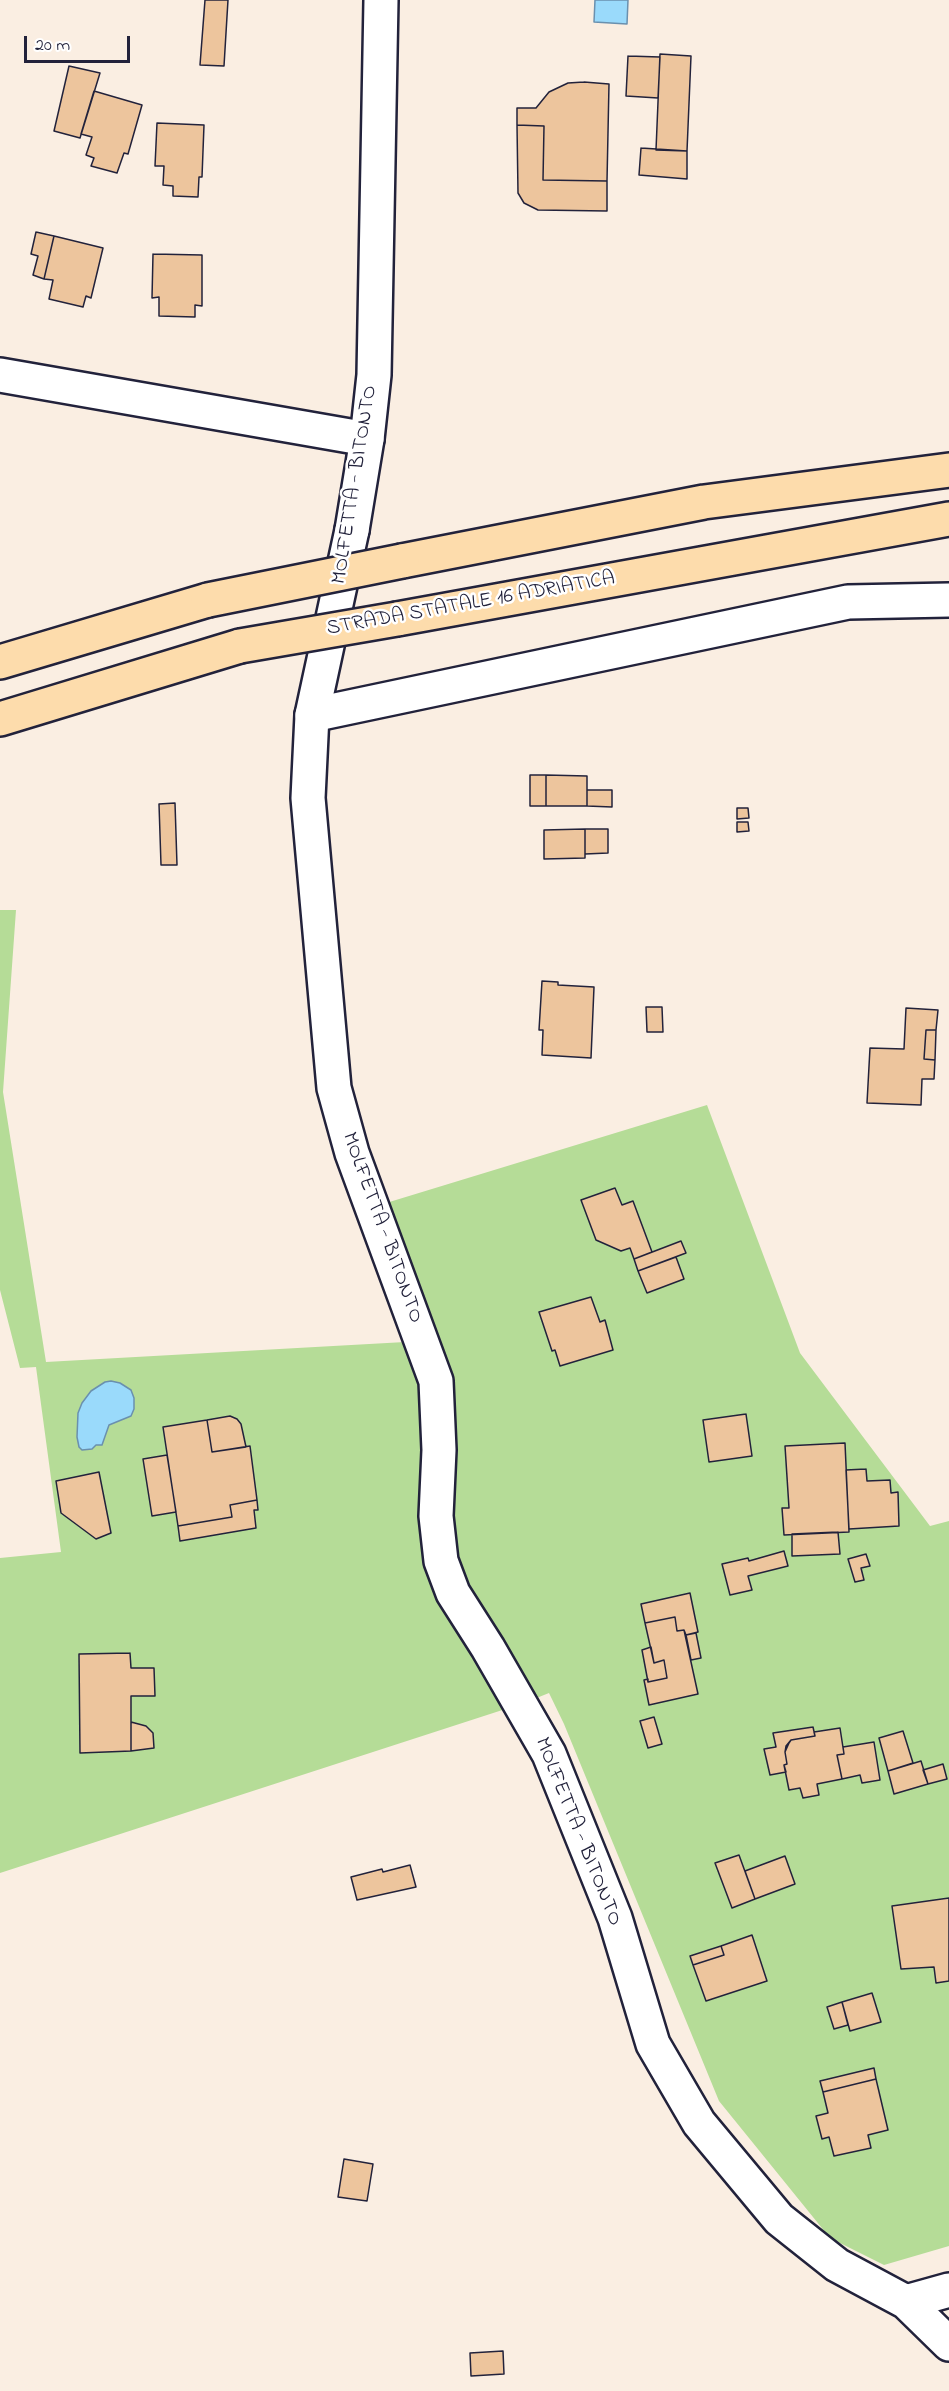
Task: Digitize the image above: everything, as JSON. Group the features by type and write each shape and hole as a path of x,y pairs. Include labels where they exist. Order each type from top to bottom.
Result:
{"highway":[{"path":"0,662 208,600 704,501 949,470"},
{"name":"STRADA STATALE 16 ADRIATICA","path":"0,719 240,646 949,519"}],"street":[{"name":"MOLFETTA - BITONTO","path":"381,0 374,375 367,439 352,530 312,715 308,798 334,1088 352,1153 436,1381 439,1450 436,1516 441,1561 453,1593 488,1648 549,1754 615,1918 653,2044 699,2123 779,2219 837,2265 906,2302 949,2344"},
{"path":"0,375 367,439"},
{"path":"312,715 848,602 949,600"},
{"path":"906,2302 949,2290"}],"green space":[{"path":"0,910 16,910 3,1092 46,1362 423,1341 373,1207 707,1105 800,1353 930,1526 949,1521 949,2246 884,2265 830,2238 719,2101 564,1724 549,1693 0,1873 0,1558 61,1552 36,1367 20,1368 0,1290"}],"water":[{"path":"595,0 628,0 627,24 594,22"},
{"path":"111,1381 120,1383 131,1390 134,1409 131,1416 109,1425 102,1445 82,1450 77,1437 78,1413 82,1403 91,1391"}],"building":[{"path":"205,0 228,0 224,66 200,65"},
{"path":"660,54 691,56 687,151 656,150"},
{"path":"628,56 660,57 658,98 626,96"},
{"path":"69,66 100,73 80,138 54,131"},
{"path":"568,83 609,84 607,181 543,180 544,126 517,125 517,108 536,108 549,92"},
{"path":"94,91 142,105 128,154 124,153 117,173 91,166 94,158 86,155 92,137 81,134"},
{"path":"157,123 204,125 202,177 199,177 198,197 173,196 173,186 163,185 164,166 155,166"},
{"path":"517,125 544,126 543,180 607,181 607,211 538,210 524,203 518,193"},
{"path":"641,148 687,151 687,179 639,175"},
{"path":"36,232 54,236 44,279 33,275 38,256 31,254"},
{"path":"54,236 103,248 91,298 86,296 83,307 49,299 53,280 44,279"},
{"path":"153,254 202,255 202,306 195,305 195,317 159,316 159,297 152,298"},
{"path":"530,775 546,775 546,806 530,806"},
{"path":"546,775 587,776 587,806 546,806"},
{"path":"587,790 612,790 612,807 587,806"},
{"path":"175,803 177,865 161,865 159,804"},
{"path":"737,808 748,808 749,818 737,819"},
{"path":"737,822 748,822 749,831 737,832"},
{"path":"585,829 608,829 608,853 585,854"},
{"path":"585,829 585,858 544,859 544,830"},
{"path":"542,981 558,982 558,985 594,987 591,1058 542,1055 543,1030 539,1030"},
{"path":"646,1007 662,1007 663,1032 647,1032"},
{"path":"906,1008 938,1010 936,1030 926,1030 924,1059 935,1060 934,1079 922,1079 921,1105 867,1103 870,1048 904,1049"},
{"path":"926,1030 936,1030 935,1060 924,1059"},
{"path":"615,1188 622,1205 633,1201 652,1252 634,1259 630,1248 621,1251 596,1240 581,1200"},
{"path":"681,1241 686,1253 638,1271 634,1259"},
{"path":"676,1257 684,1279 647,1293 638,1271"},
{"path":"591,1297 600,1322 605,1320 613,1350 560,1366 555,1350 552,1351 539,1312"},
{"path":"746,1414 752,1456 709,1462 703,1420"},
{"path":"230,1416 241,1424 246,1447 212,1452 207,1420"},
{"path":"207,1420 212,1452 250,1446 257,1500 230,1505 232,1517 178,1526 163,1427"},
{"path":"845,1443 849,1532 784,1535 782,1508 789,1508 785,1446"},
{"path":"167,1455 176,1512 152,1516 143,1459"},
{"path":"866,1469 867,1481 890,1480 891,1493 898,1492 899,1526 849,1529 846,1470"},
{"path":"99,1472 111,1533 96,1539 61,1513 56,1481"},
{"path":"257,1500 258,1510 254,1510 256,1528 180,1541 178,1526 232,1517 230,1505"},
{"path":"838,1532 840,1554 792,1556 792,1534"},
{"path":"784,1551 788,1566 748,1576 752,1590 730,1595 722,1564 748,1558 749,1561"},
{"path":"866,1554 870,1566 861,1568 864,1580 855,1582 848,1559"},
{"path":"690,1593 698,1632 686,1635 684,1630 677,1631 675,1617 645,1623 641,1604"},
{"path":"675,1617 677,1631 684,1630 698,1694 649,1705 644,1680 648,1679 648,1682 667,1678 664,1660 654,1663 645,1623"},
{"path":"696,1633 701,1658 691,1660 686,1635"},
{"path":"651,1647 654,1663 664,1660 667,1678 648,1682 642,1650"},
{"path":"130,1653 131,1668 154,1668 155,1696 131,1696 131,1751 80,1753 79,1654"},
{"path":"654,1717 662,1744 648,1748 640,1721"},
{"path":"131,1722 146,1726 153,1733 154,1748 131,1751"},
{"path":"813,1727 815,1736 791,1740 786,1746 787,1764 784,1765 786,1772 770,1775 764,1749 776,1747 773,1733"},
{"path":"840,1728 844,1754 837,1755 842,1779 817,1784 819,1795 803,1798 800,1788 789,1790 784,1765 787,1764 785,1752 791,1740 815,1736 814,1732"},
{"path":"903,1731 913,1763 888,1771 879,1738"},
{"path":"874,1742 880,1780 862,1783 860,1775 842,1779 837,1755 844,1754 843,1747"},
{"path":"921,1761 928,1784 894,1794 888,1771"},
{"path":"943,1764 947,1779 928,1784 923,1770"},
{"path":"739,1855 755,1899 732,1908 715,1863"},
{"path":"785,1856 795,1884 755,1899 745,1871"},
{"path":"410,1865 416,1887 357,1900 351,1877"},
{"path":"949,1898 949,1981 936,1983 934,1967 901,1969 892,1906"},
{"path":"752,1935 767,1981 706,2001 693,1965 724,1955 721,1946"},
{"path":"721,1946 724,1955 693,1965 690,1956"},
{"path":"872,1993 881,2022 850,2031 842,2002"},
{"path":"842,2002 848,2025 834,2029 827,2007"},
{"path":"874,2068 876,2079 823,2092 820,2081"},
{"path":"876,2079 888,2130 868,2135 871,2148 834,2156 829,2137 822,2139 816,2116 828,2113 823,2092"},
{"path":"344,2159 373,2164 367,2201 338,2197"},
{"path":"503,2351 504,2374 471,2376 470,2353"}]}
